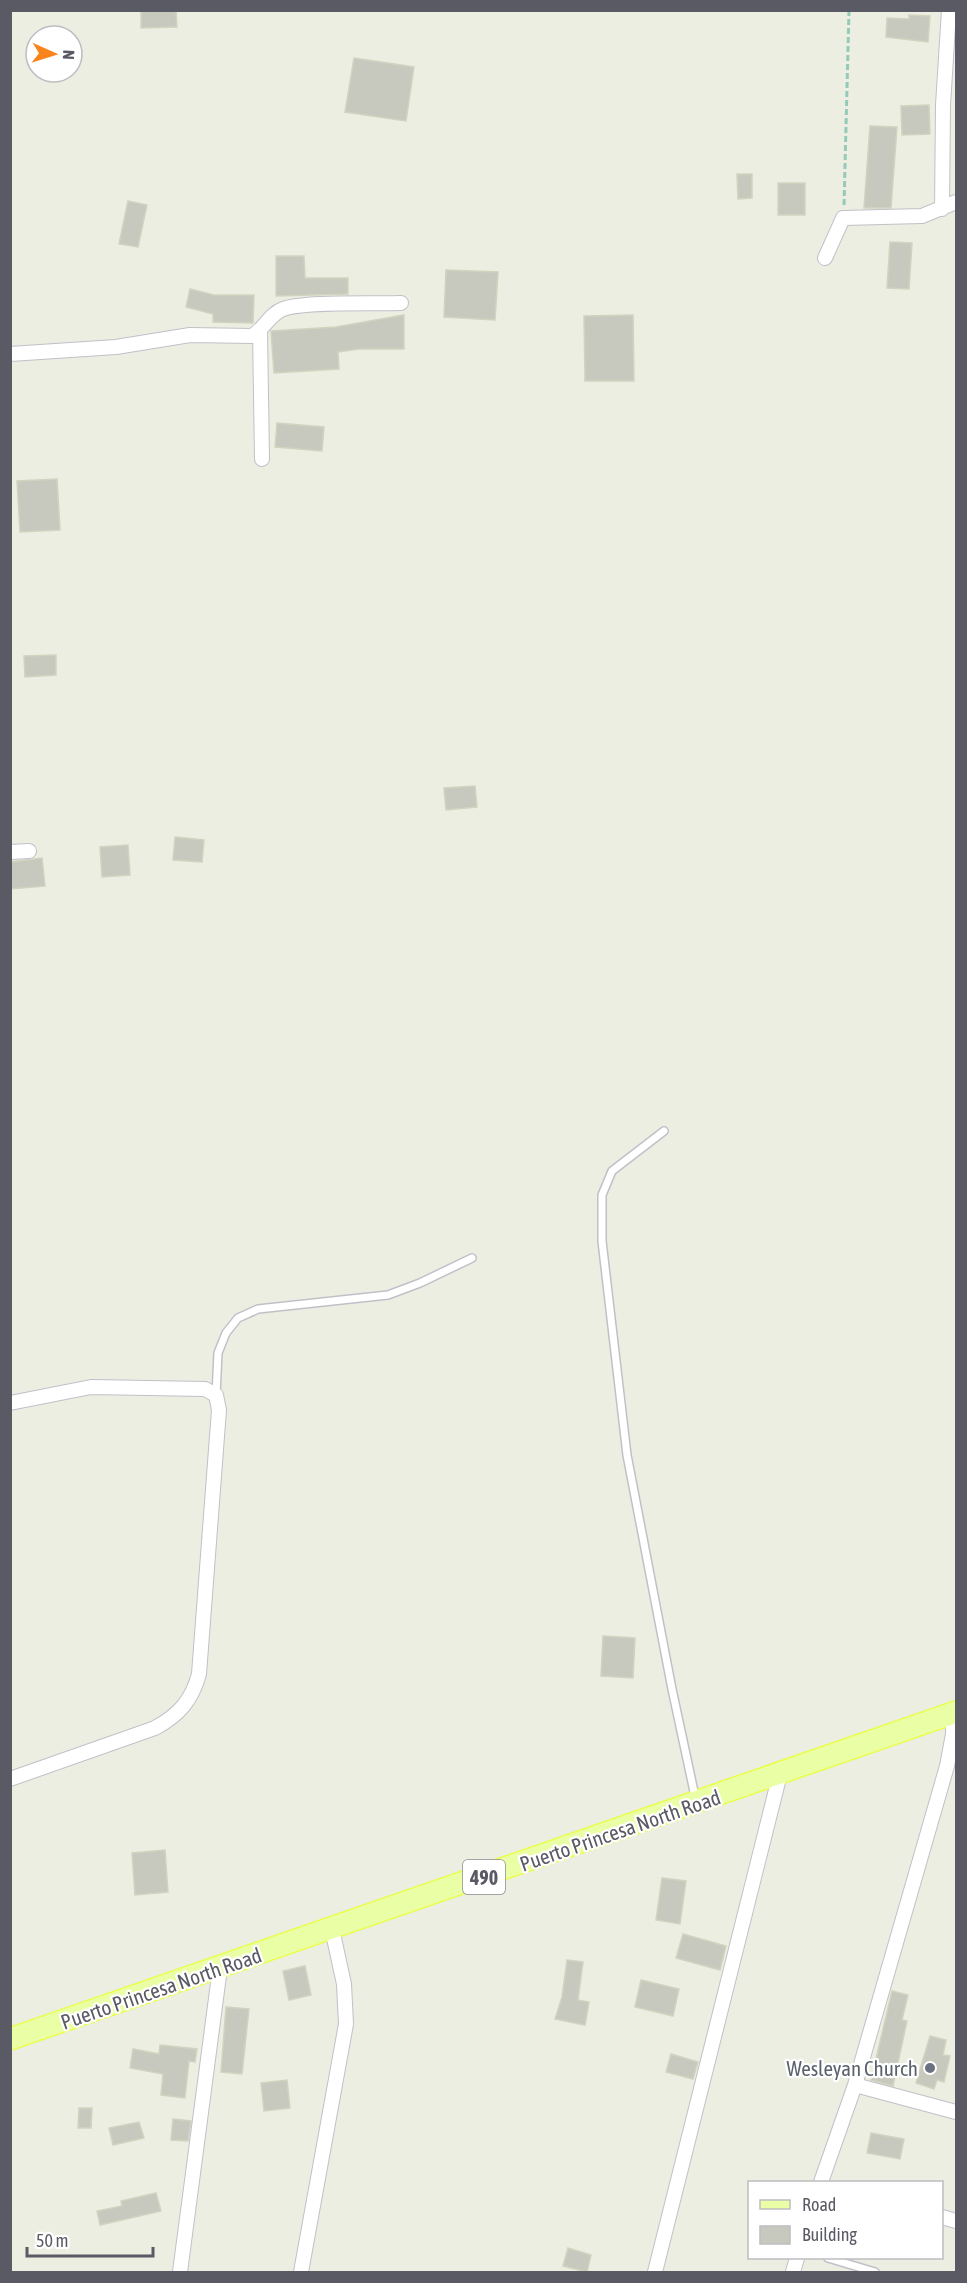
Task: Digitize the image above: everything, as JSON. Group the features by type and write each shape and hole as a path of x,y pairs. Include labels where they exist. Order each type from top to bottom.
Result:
{"main road":[{"name":"Puerto Princesa North Road","path":"10,2039 955,1712"}],"street":[{"path":"942,209 950,105 949,10"},
{"path":"825,258 843,219 922,216 957,202"},
{"path":"10,354 116,347 190,335 241,337 260,331 274,315 294,306 401,303"},
{"path":"260,331 262,459"},
{"path":"10,852 29,851"},
{"path":"10,1403 91,1388 205,1389 216,1395 218,1422 198,1674 194,1690 185,1706 171,1719 155,1728 10,1779"},
{"path":"821,2181 855,2085 947,1766 955,1712"},
{"path":"655,2272 780,1774"},
{"path":"301,2272 346,2024 344,1984 332,1929"},
{"path":"180,2272 220,1968"},
{"path":"855,2085 957,2112"}],"lane":[{"path":"664,1131 612,1171 602,1195 602,1241 627,1455 696,1803"},
{"path":"216,1395 218,1353 226,1333 238,1318 258,1309 388,1295 420,1283 472,1258"},
{"path":"831,2259 875,2272"}],"path":[{"path":"843,219 849,10"}],"building":[{"path":"141,10 176,10 177,27 141,28"},
{"path":"909,15 930,16 928,42 886,37 887,18 909,19"},
{"path":"354,58 414,67 406,121 345,112"},
{"path":"929,105 930,134 902,135 901,106"},
{"path":"870,126 897,127 891,208 864,208"},
{"path":"737,174 752,174 752,198 738,199"},
{"path":"778,183 805,183 805,215 778,215"},
{"path":"128,201 147,205 138,247 119,244"},
{"path":"890,242 912,243 909,289 887,288"},
{"path":"276,256 304,256 305,278 348,278 348,294 276,296"},
{"path":"446,270 498,272 495,320 444,317"},
{"path":"190,289 214,295 254,295 253,323 213,322 213,314 186,307"},
{"path":"404,315 404,349 359,349 338,352 339,369 274,373 271,331 336,327"},
{"path":"633,315 634,381 585,381 584,316"},
{"path":"277,423 324,427 322,451 275,447"},
{"path":"57,479 60,530 20,532 17,481"},
{"path":"56,655 56,675 25,677 24,656"},
{"path":"475,786 477,807 446,810 444,788"},
{"path":"175,837 204,840 202,862 173,860"},
{"path":"128,845 130,875 102,877 100,847"},
{"path":"42,858 45,886 10,889 10,862"},
{"path":"603,1636 635,1638 633,1678 601,1676"},
{"path":"165,1850 168,1892 135,1895 132,1853"},
{"path":"662,1878 686,1881 680,1924 656,1920"},
{"path":"683,1934 726,1946 720,1970 676,1958"},
{"path":"567,1960 583,1962 578,2000 589,2002 585,2025 555,2019 562,1997"},
{"path":"305,1966 311,1995 289,2000 283,1971"},
{"path":"641,1980 679,1989 673,2016 635,2007"},
{"path":"892,1991 908,1995 902,2020 907,2021 893,2086 871,2080"},
{"path":"226,2007 249,2009 242,2074 221,2072"},
{"name":"Wesleyan Church","path":"930,2036 946,2040 943,2055 950,2056 944,2082 937,2080 934,2089 916,2083"},
{"path":"160,2045 197,2049 195,2062 189,2061 185,2098 161,2095 163,2074 130,2068 133,2049 159,2054"},
{"path":"671,2054 698,2062 693,2079 666,2072"},
{"path":"287,2080 290,2108 264,2111 261,2083"},
{"path":"79,2108 92,2108 91,2128 78,2128"},
{"path":"173,2119 191,2121 188,2141 171,2140"},
{"path":"139,2122 144,2138 113,2145 109,2128"},
{"path":"871,2133 904,2139 900,2159 867,2153"},
{"path":"156,2193 161,2211 100,2225 97,2211 122,2206 121,2201"},
{"path":"568,2248 591,2255 587,2272 563,2266"}],"place":[{"name":"Wesleyan Church","path":"930,2068"}]}
